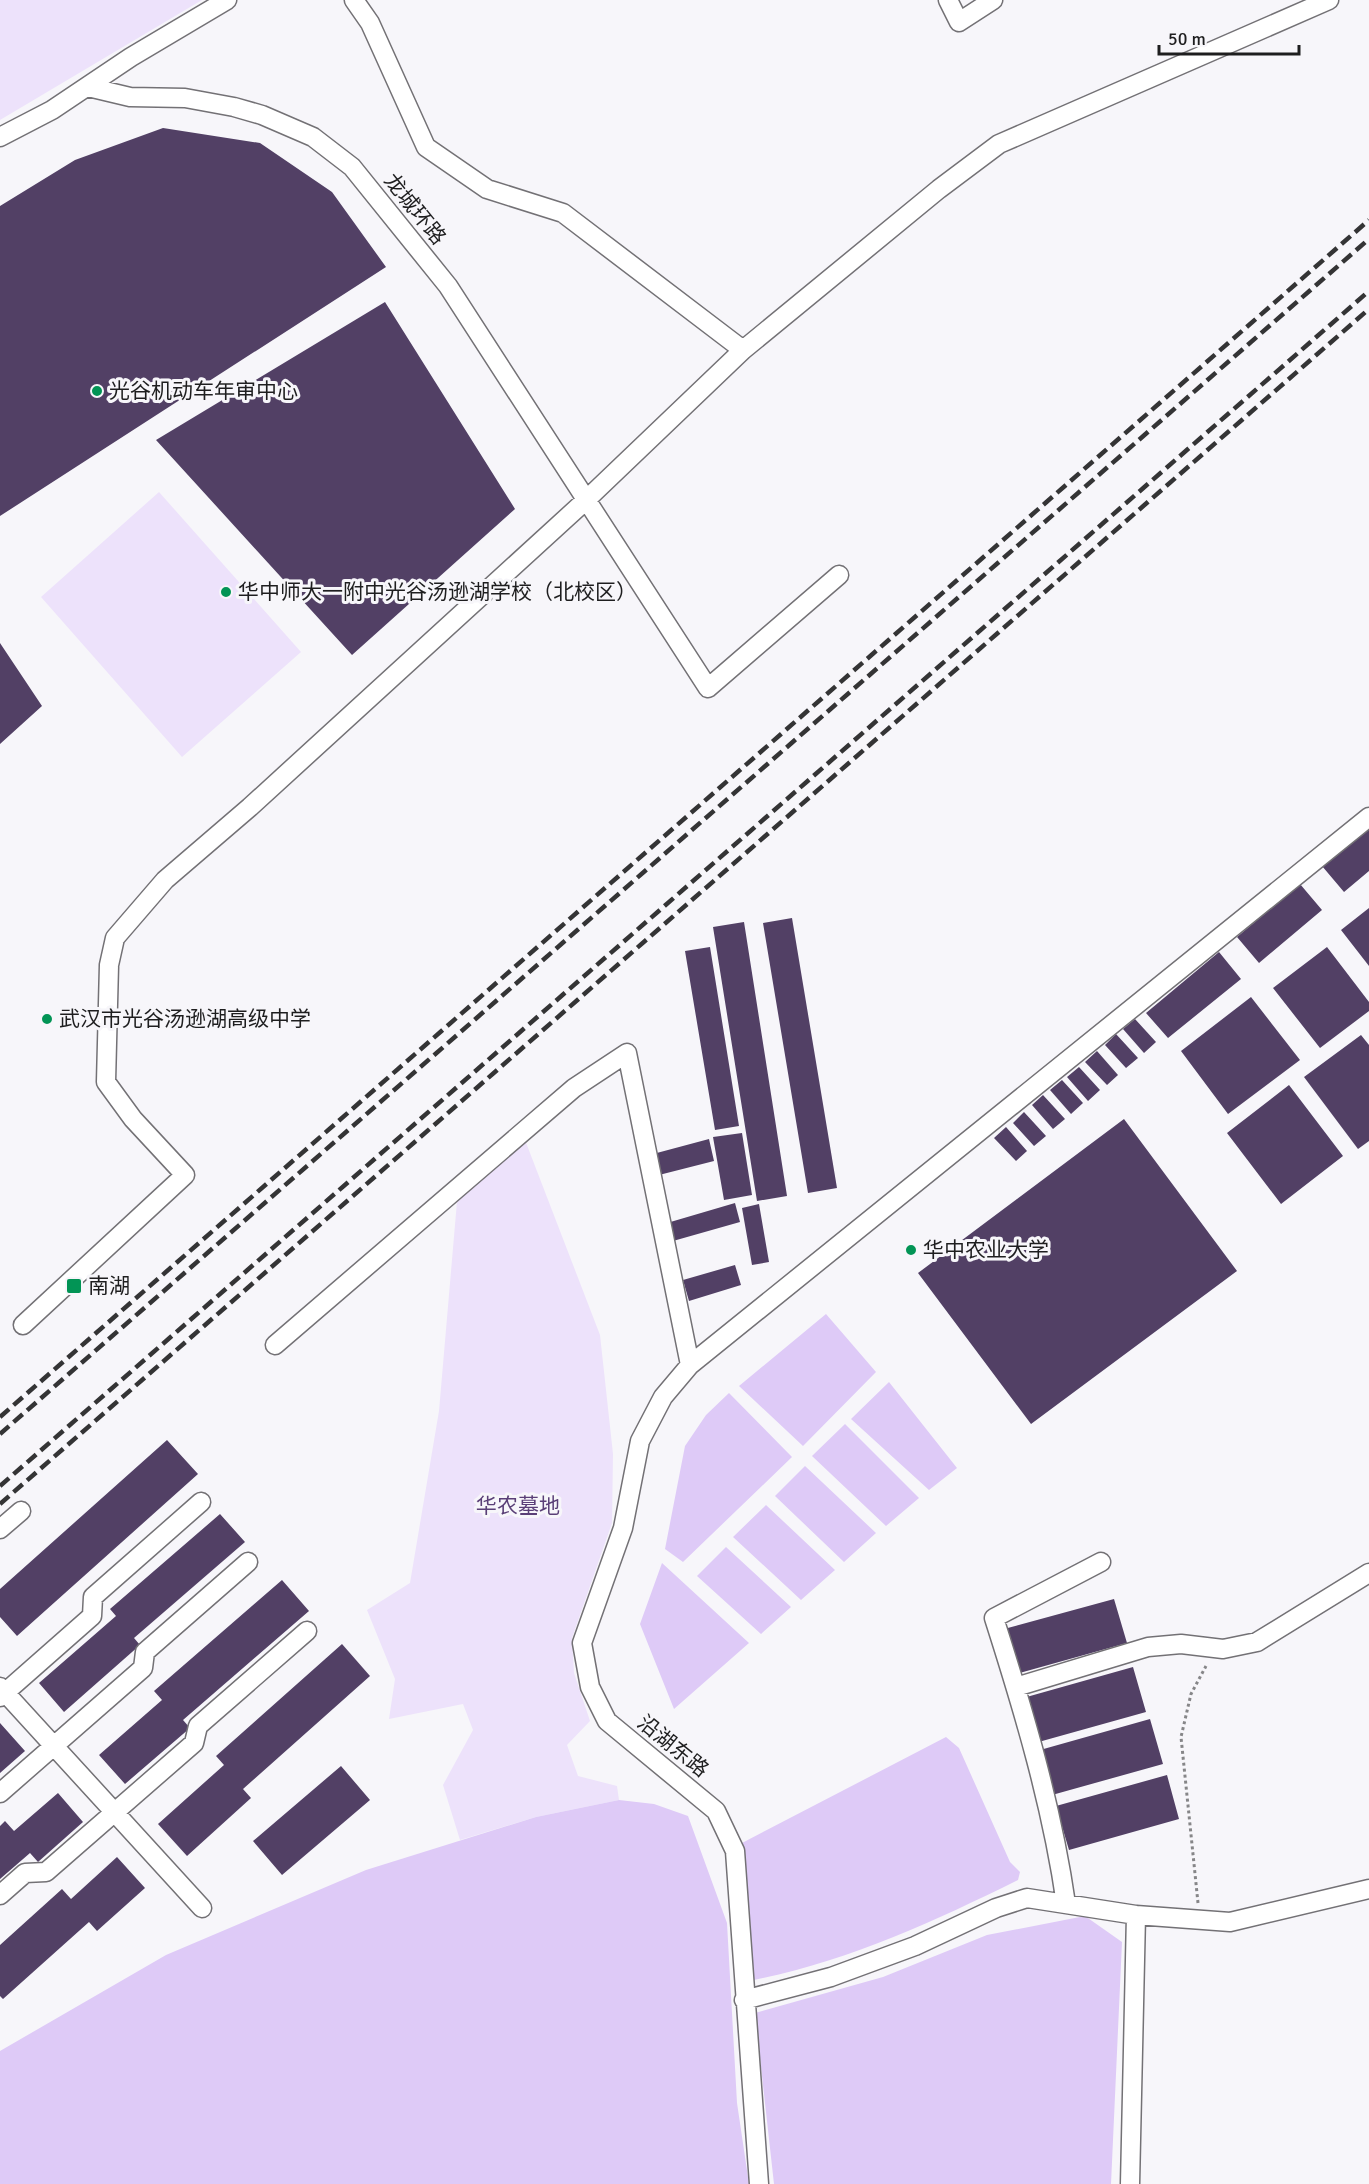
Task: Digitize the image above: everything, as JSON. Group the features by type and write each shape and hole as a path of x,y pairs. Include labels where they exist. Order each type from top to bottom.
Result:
{"street":[{"path":"0,137 52,110 131,57 227,0"},
{"path":"354,0 370,23 426,147 488,189 563,213 743,350"},
{"path":"948,0 959,22 993,0"},
{"path":"23,1325 185,1175 133,1119 106,1083 109,965 115,938 172,873 590,509 743,350 939,189 999,144 1329,0"},
{"name":"龙城环路","path":"88,87 130,97 185,98 252,112 284,123 313,137 352,167 448,286 590,509 708,688 839,575"},
{"name":"沿湖东路","path":"759,2184 735,1851 716,1811 607,1721 590,1687 582,1643 623,1528 640,1441 663,1397 690,1365 1369,817"},
{"path":"274,1345 574,1088 627,1053 690,1365"},
{"path":"201,1502 93,1597 92,1616 2,1692 202,1908"},
{"path":"0,1529 21,1510"},
{"path":"0,1793 142,1668 145,1652 248,1562"},
{"path":"1066,1904 1056,1837 1016,1687 994,1618 1101,1562"},
{"path":"1016,1687 1149,1647 1181,1644 1223,1649 1257,1642 1369,1573"},
{"path":"0,1895 25,1873 45,1872 115,1812 194,1743 198,1726 306,1631"},
{"path":"744,2000 831,1977 915,1946 996,1908 1026,1898 1136,1915 1230,1922 1369,1889"},
{"path":"1130,2184 1136,1915"}],"path":[{"path":"1199,1919 1181,1737 1191,1694 1208,1661 1223,1649"}],"green space":[{"path":"0,0 202,0 0,120"},
{"path":"159,492 301,652 182,757 41,597"},
{"name":"华农墓地","path":"520,1127 600,1335 613,1454 612,1523 572,1638 574,1673 590,1721 567,1745 578,1776 617,1786 619,1800 536,1817 460,1840 443,1785 473,1730 463,1704 389,1719 395,1679 367,1610 410,1583 439,1411 458,1190"}],"shaded area":[{"path":"826,1314 876,1372 803,1446 739,1386"},
{"path":"889,1382 957,1468 929,1490 851,1419"},
{"path":"729,1393 792,1457 683,1562 665,1549 685,1446 706,1415"},
{"path":"845,1424 919,1498 886,1526 812,1456"},
{"path":"805,1466 876,1533 844,1562 775,1496"},
{"path":"766,1505 835,1570 801,1600 733,1537"},
{"path":"726,1547 791,1607 761,1634 697,1576"},
{"path":"662,1563 749,1643 674,1709 640,1624"},
{"path":"946,1737 959,1748 1010,1862 1020,1872 1018,1880 886,1940 818,1964 748,1981 742,1843"},
{"path":"619,1800 654,1804 688,1816 727,1923 737,2103 749,2184 0,2184 0,2051 166,1955 366,1870 536,1817"},
{"path":"1085,1916 1122,1942 1111,2184 774,2184 755,2013 883,1977 987,1935"}],"building":[{"name":"光谷机动车年审中心","path":"163,128 260,143 332,192 386,267 0,516 0,206 75,160"},
{"path":"385,302 515,509 352,655 156,440"},
{"path":"0,643 42,706 0,744"},
{"path":"1369,827 1369,871 1344,892 1322,866"},
{"path":"1300,884 1322,910 1259,963 1237,937"},
{"path":"1369,908 1369,966 1341,930"},
{"path":"792,918 837,1188 808,1193 763,923"},
{"path":"744,922 787,1196 757,1201 713,927"},
{"path":"710,947 739,1126 715,1130 685,951"},
{"path":"1327,947 1369,1002 1369,1011 1320,1048 1273,988"},
{"path":"1219,952 1241,979 1168,1038 1146,1013"},
{"path":"1251,997 1300,1060 1228,1114 1181,1051"},
{"path":"1135,1019 1156,1042 1144,1053 1123,1029"},
{"path":"1116,1034 1138,1058 1126,1068 1105,1045"},
{"path":"1361,1035 1369,1045 1369,1141 1358,1149 1304,1077"},
{"path":"1097,1051 1118,1075 1107,1085 1085,1062"},
{"path":"1079,1067 1100,1090 1088,1101 1067,1077"},
{"path":"1062,1080 1083,1103 1071,1114 1050,1090"},
{"path":"1289,1085 1343,1156 1281,1204 1227,1133"},
{"path":"1043,1095 1065,1119 1053,1129 1032,1105"},
{"path":"1024,1112 1046,1136 1034,1146 1013,1123"},
{"path":"1124,1119 1237,1271 1031,1424 918,1273"},
{"path":"1006,1127 1027,1151 1016,1161 994,1138"},
{"path":"742,1133 752,1195 724,1200 713,1137"},
{"path":"709,1139 714,1161 659,1175 653,1154"},
{"path":"735,1203 740,1222 673,1241 667,1223"},
{"path":"759,1204 769,1262 752,1265 742,1208"},
{"path":"735,1265 741,1285 689,1301 683,1280"},
{"path":"167,1440 198,1474 17,1636 0,1617 0,1589"},
{"path":"220,1514 245,1542 134,1638 140,1645 64,1712 39,1683 116,1616 110,1609"},
{"path":"282,1580 309,1611 183,1720 190,1728 125,1784 99,1755 162,1700 154,1691"},
{"path":"1114,1599 1127,1643 1016,1674 1004,1629"},
{"path":"342,1644 370,1676 243,1789 251,1798 187,1856 158,1824 224,1765 216,1756"},
{"path":"1133,1667 1146,1712 1035,1743 1023,1698"},
{"path":"1150,1719 1163,1764 1052,1795 1040,1750"},
{"path":"0,1723 25,1751 0,1773"},
{"path":"341,1766 370,1800 282,1875 253,1841"},
{"path":"1167,1775 1179,1819 1069,1850 1056,1806"},
{"path":"58,1793 83,1822 38,1862 30,1853 0,1879 0,1826 5,1821 14,1831"},
{"path":"117,1857 145,1888 97,1931 89,1922 3,1999 0,1996 0,1945 62,1889 71,1899"}],"railway":[{"path":"0,1417 1369,220"},
{"path":"0,1434 1369,239"},
{"path":"0,1486 1369,291"},
{"path":"0,1504 1369,309"}],"place":[{"name":"光谷机动车年审中心","path":"97,391"},
{"name":"华中师大一附中光谷汤逊湖学校（北校区）","path":"226,592"},
{"name":"武汉市光谷汤逊湖高级中学","path":"47,1019"},
{"name":"华中农业大学","path":"911,1250"},
{"name":"南湖","path":"74,1286"}]}
